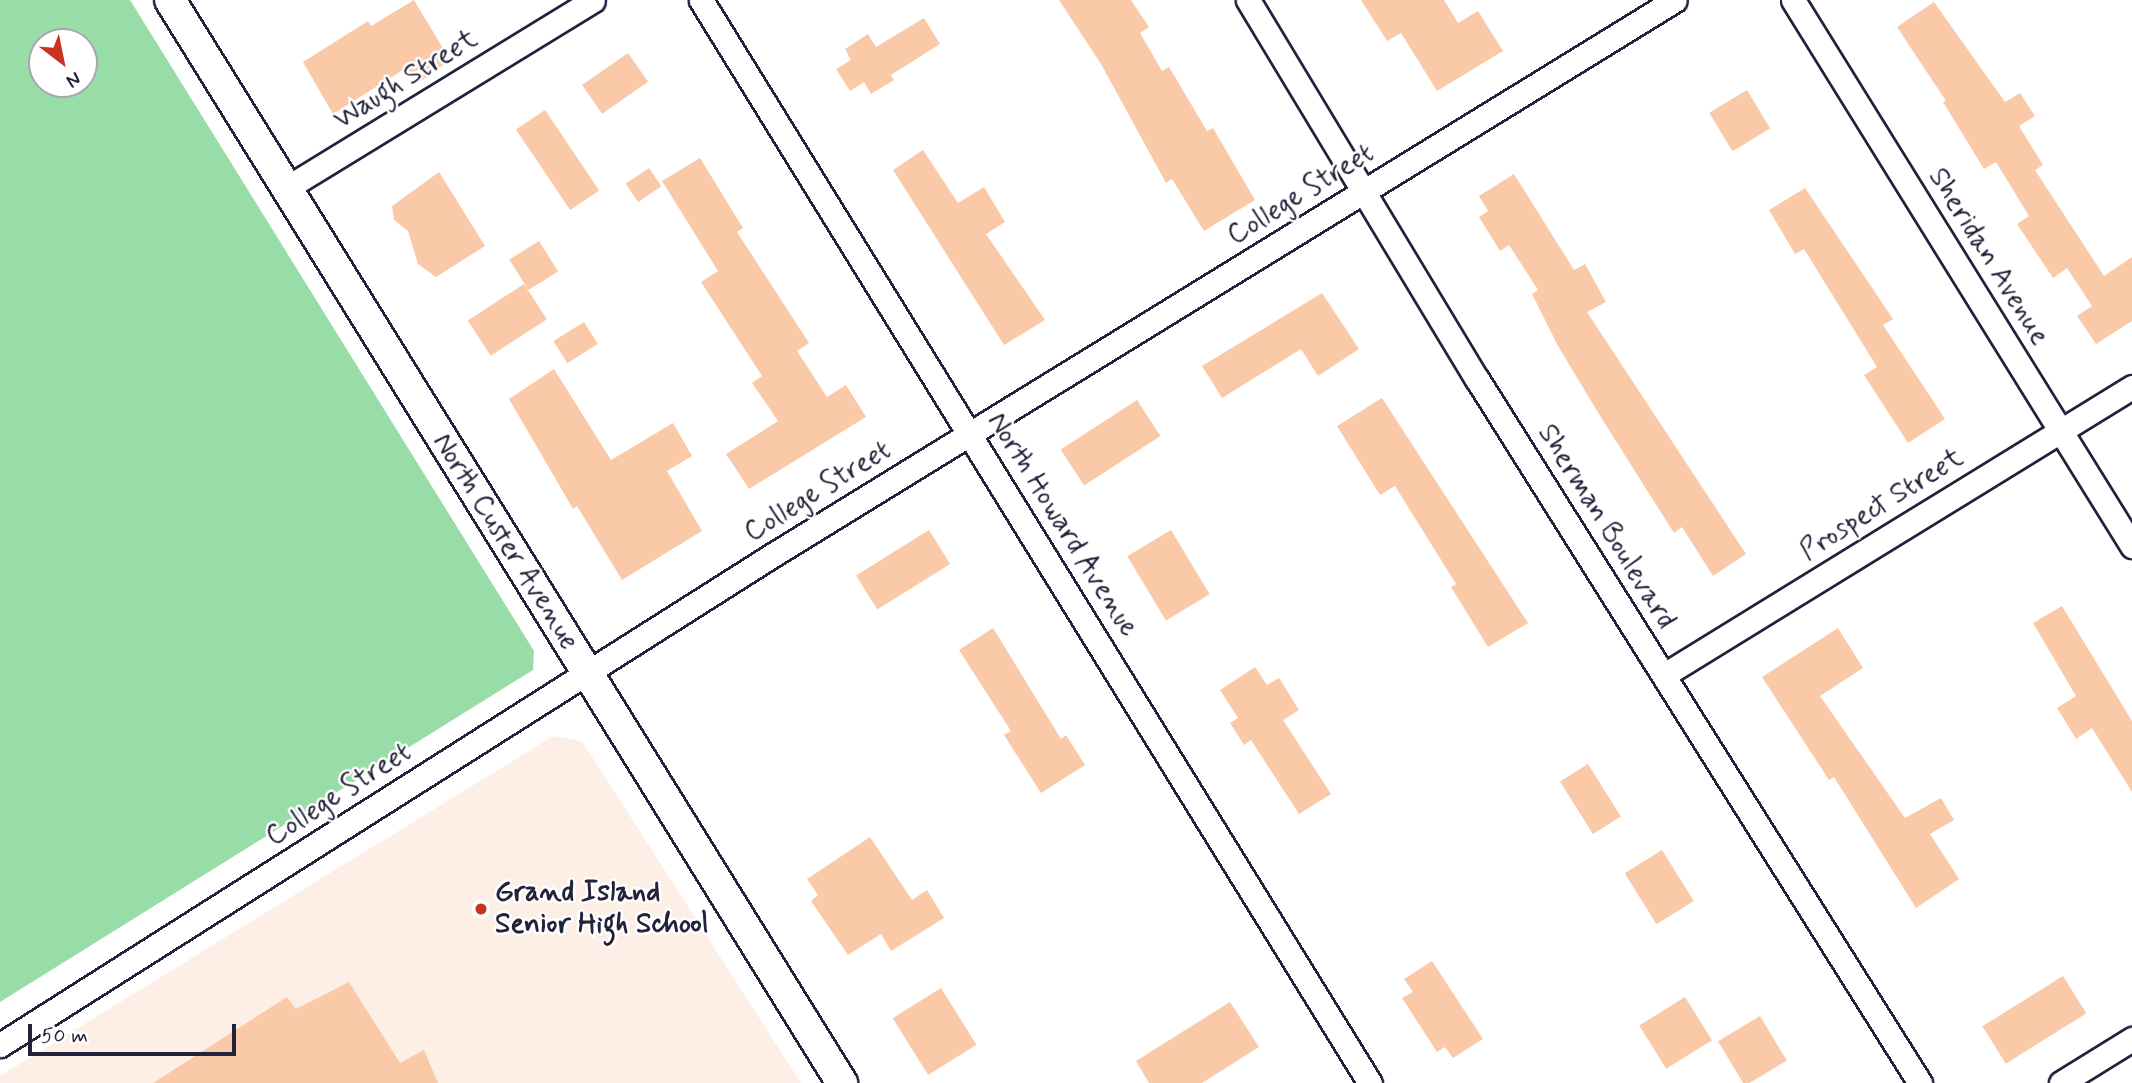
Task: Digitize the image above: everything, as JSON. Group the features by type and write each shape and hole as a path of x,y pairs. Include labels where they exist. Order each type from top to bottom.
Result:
{"street":[{"name":"North Custer Avenue","path":"170,0 842,1083"},
{"name":"Waugh Street","path":"285,189 593,0"},
{"name":"North Howard Avenue","path":"701,0 971,433 1370,1083"},
{"name":"Sherman Boulevard","path":"1248,0 1363,191 1920,1083"},
{"name":"College Street","path":"0,1045 971,433 1675,0"},
{"name":"Sheridan Avenue","path":"1793,0 2132,546"},
{"name":"Prospect Street","path":"1664,675 2132,387"},
{"path":"2061,1083 2132,1039"}],"shaded area":[{"name":"Grand Island Senior High School","path":"553,736 582,741 801,1083 0,1083 0,1076"}],"green space":[{"path":"0,0 130,0 534,651 533,670 0,1002"}],"building":[{"path":"414,0 450,60 417,84 406,68 333,114 303,62 368,21 371,26"},
{"path":"1059,0 1131,0 1149,27 1140,33 1162,71 1169,67 1207,131 1213,128 1255,200 1204,231 1172,179 1166,183 1101,64"},
{"path":"1361,0 1444,0 1458,23 1478,11 1503,51 1437,91 1401,33 1387,41"},
{"path":"1934,2 2005,102 2020,93 2035,116 2019,126 2043,165 2035,170 2104,276 2132,257 2132,321 2096,344 2077,316 2092,306 2067,268 2053,278 2017,224 2029,216 1996,162 1984,169 1943,102 1946,101 1897,27"},
{"path":"924,18 940,44 891,75 894,80 871,94 864,82 850,91 836,69 851,60 845,49 868,34 876,47"},
{"path":"628,53 648,82 602,114 582,85"},
{"path":"1747,90 1770,129 1732,151 1709,113"},
{"path":"545,110 599,190 570,210 516,130"},
{"path":"923,150 958,203 984,187 1005,222 986,234 1045,320 1004,345 893,170"},
{"path":"700,158 743,228 737,232 809,343 797,351 827,397 846,385 866,417 749,489 726,454 778,421 752,383 762,376 701,282 718,271 662,181"},
{"path":"649,168 661,186 638,202 626,184"},
{"path":"439,172 485,246 436,277 418,264 408,231 394,220 392,206"},
{"path":"1514,174 1574,270 1585,264 1606,302 1587,312 1746,554 1713,576 1682,527 1674,533 1602,419 1558,346 1532,294 1538,290 1509,245 1500,251 1479,217 1488,211 1479,196"},
{"path":"1805,188 1893,319 1883,325 1945,419 1908,443 1864,375 1877,367 1804,249 1795,254 1769,210"},
{"path":"539,241 558,272 528,290 509,260"},
{"path":"524,284 547,319 491,356 468,320"},
{"path":"1322,293 1359,349 1318,376 1301,349 1222,398 1202,366"},
{"path":"584,322 598,344 567,363 553,341"},
{"path":"554,369 611,460 673,423 692,456 667,471 702,531 622,580 577,506 573,509 509,399"},
{"path":"1382,398 1528,623 1488,647 1451,587 1456,584 1395,486 1380,495 1337,426"},
{"path":"1137,400 1160,436 1084,486 1061,450"},
{"path":"929,530 950,564 877,609 856,576"},
{"path":"1171,530 1210,594 1166,621 1127,556"},
{"path":"2062,606 2132,721 2132,792 2092,728 2076,739 2057,708 2076,696 2033,623"},
{"path":"993,628 1061,739 1066,735 1085,765 1041,793 1004,735 1011,731 959,650"},
{"path":"1838,628 1863,668 1820,696 1905,818 1941,798 1954,820 1930,834 1959,879 1916,908 1834,777 1829,780 1762,677"},
{"path":"1255,667 1267,685 1279,678 1299,710 1283,720 1331,794 1299,814 1251,740 1244,745 1230,723 1238,718 1220,690"},
{"path":"1588,764 1621,817 1593,834 1560,781"},
{"path":"870,837 912,900 927,890 944,918 891,951 881,934 848,955 811,901 818,895 807,879"},
{"path":"1662,850 1694,901 1656,924 1625,873"},
{"path":"1432,961 1483,1039 1453,1058 1445,1047 1437,1052 1402,998 1413,992 1404,979"},
{"path":"2063,976 2086,1013 2006,1064 1982,1026"},
{"path":"349,982 400,1063 424,1050 438,1083 153,1083 287,997 296,1009"},
{"path":"941,988 977,1045 928,1075 893,1018"},
{"path":"1685,997 1712,1040 1666,1069 1639,1026"},
{"path":"1230,1002 1259,1047 1202,1083 1149,1083 1136,1061"},
{"path":"1760,1016 1787,1061 1749,1083 1743,1083 1718,1041"}],"place":[{"name":"Grand Island Senior High School","path":"481,909"}]}
